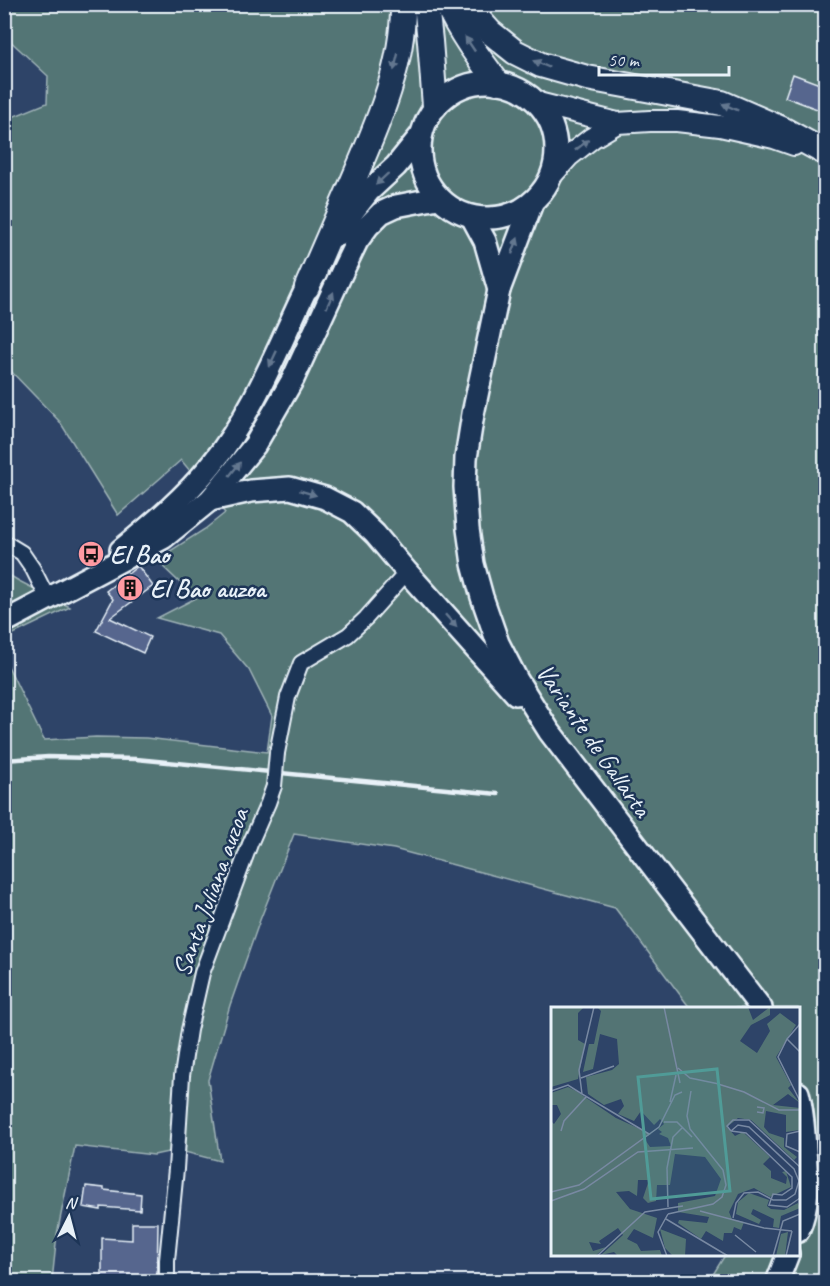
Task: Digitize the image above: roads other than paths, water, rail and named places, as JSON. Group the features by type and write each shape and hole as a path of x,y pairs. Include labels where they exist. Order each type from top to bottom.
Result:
{"highway":[{"path":"307,287 369,145 388,94 399,51 403,4"},
{"path":"426,4 435,106"},
{"path":"447,4 456,24 497,82"},
{"path":"465,4 490,32 515,52 541,65 587,78 722,103 784,130 825,154"}],"main road":[{"path":"474,82 497,82 519,89 538,103 549,119 555,137 556,156 552,174 544,190 532,203 504,217 488,219 472,217 448,206 438,198 428,184 419,152 421,135 426,120 443,98 474,82"},
{"path":"88,577 163,516 212,464 239,424 307,287 354,210 369,191 396,166 421,135"},
{"path":"4,622 163,538 210,500 255,445 293,380 357,241 368,226 381,213 396,206 438,198"},
{"name":"Variante de Gallarta","path":"532,203 499,290 471,423 466,458 468,529 473,564 482,597 498,643 517,680 549,731 759,1007"},
{"name":"Variante de Gallarta","path":"472,217 485,241 499,290"},
{"path":"210,500 251,491 290,488 325,498 352,512 375,534 549,731"},
{"path":"800,1101 803,1114 808,1189 800,1226"},
{"path":"777,1280 787,1256"}],"street":[{"path":"538,103 617,123 676,121 720,126 774,138 825,154"},
{"path":"552,174 576,150 617,123"},
{"path":"4,542 22,553 48,599"},
{"name":"Santa Juliana auzoa","path":"167,1281 166,1260 176,1169 182,1076 189,1030 205,964 274,786 277,753 288,697 301,663 348,635 407,572"}],"railway":[{"path":"4,760 48,757 136,759 498,794"}],"place":[{"name":"El Bao","path":"91,554"},
{"name":"El Bao auzoa","path":"130,588"}]}
